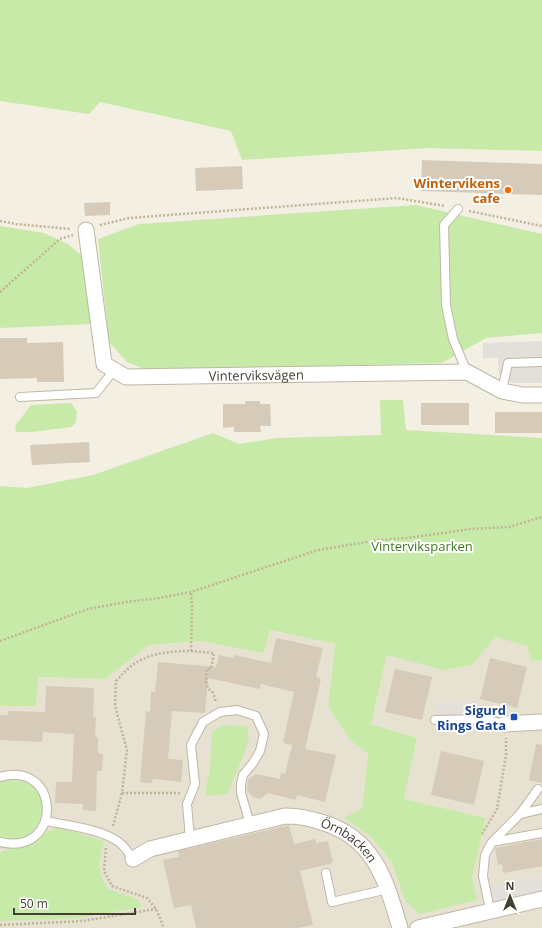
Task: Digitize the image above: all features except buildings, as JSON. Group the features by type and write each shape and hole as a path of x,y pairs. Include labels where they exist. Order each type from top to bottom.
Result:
{"street":[{"path":"86,230 104,364 114,370"},
{"name":"Vinterviksvägen","path":"114,370 126,377 467,372 502,391 523,395 542,395"},
{"path":"505,724 542,722"},
{"name":"Örnbacken","path":"133,859 150,849 285,816 300,816 334,825 350,834 363,845 381,871 400,928"},
{"path":"418,928 542,899"}],"lane":[{"path":"458,209 444,225 446,305 453,339 467,372"},
{"path":"502,391 508,363 542,362"},
{"path":"20,397 96,392 114,370"},
{"path":"190,839 187,804 195,784 191,745 203,722 220,712 237,710 256,716 264,734 260,751 253,763 243,775 241,784 241,793 250,824"},
{"path":"436,720 482,719 505,724"},
{"path":"0,777 8,774 20,775 31,779 40,787 46,798 48,809 46,821 39,833 28,841 14,844 0,842"},
{"path":"490,910 483,876 485,855 492,842 520,814 538,789"},
{"path":"520,814 542,809"},
{"name":"Örnbacken","path":"46,821 109,835 121,843 133,859"},
{"path":"492,842 542,833"},
{"path":"326,873 332,902 388,889"}],"path":[{"path":"0,292 60,239 94,226 129,218 397,198 542,226"},
{"path":"0,221 16,224 86,230"},
{"path":"0,642 88,609 191,592 318,550 379,540 407,538 471,529 509,527 542,517"},
{"path":"191,592 191,651"},
{"path":"164,928 156,909 147,898 112,886 104,871 104,855 109,835 114,825 122,793 127,750 115,706 116,681 130,666 166,651 214,653 211,669 207,669 206,682 208,688 213,693 220,712"},
{"path":"488,822 497,809 506,755"},
{"path":"122,793 191,794"},
{"path":"0,925 82,921 156,909"}],"shaded area":[{"path":"542,341 542,383 513,383 499,375 498,358 483,358 483,343"},
{"path":"270,630 335,644 328,706 349,739 368,754 362,808 344,818 371,837 392,863 405,901 475,889 472,877 486,818 404,799 417,738 371,724 387,655 444,669 472,665 494,637 527,646 531,661 542,660 542,928 0,928 0,706 36,706 37,677 105,679 149,645 200,641 264,652"},
{"path":"478,702 479,720 436,721 436,703"},
{"path":"542,877 542,900 495,910 491,886"}],"green space":[{"path":"0,0 542,0 542,151 428,148 242,160 231,131 100,102 89,114 0,101"},
{"path":"416,205 542,234 542,333 486,338 442,363 148,371 127,362 109,342 98,239 139,224"},
{"path":"0,226 44,233 68,244 82,256 92,324 0,328"},
{"name":"Vinterviksparken","path":"380,400 403,400 406,430 542,438 542,660 531,661 527,646 495,637 472,665 444,670 387,655 371,724 417,738 404,799 486,818 472,877 477,900 420,914 405,901 392,863 371,837 344,818 362,808 368,754 349,739 328,706 335,644 270,630 264,653 200,641 149,645 105,679 38,677 36,706 0,706 0,486 27,488 93,475 213,433 239,444 277,438 381,435"},
{"path":"71,403 77,412 76,421 72,427 32,432 16,432 15,426 31,405"},
{"path":"222,725 247,726 249,738 245,752 227,794 206,796 206,787 210,770 212,732"},
{"path":"10,779 23,781 34,788 40,797 42,808 40,819 34,829 26,836 14,839 0,837 0,782"},
{"path":"57,827 104,841 100,871 108,889 137,899 142,907 79,918 0,921 0,854 2,851 29,845 43,834"}],"place":[{"name":"Wintervikens cafe","path":"508,190"},
{"name":"Sigurd Rings Gata","path":"514,717"}]}
